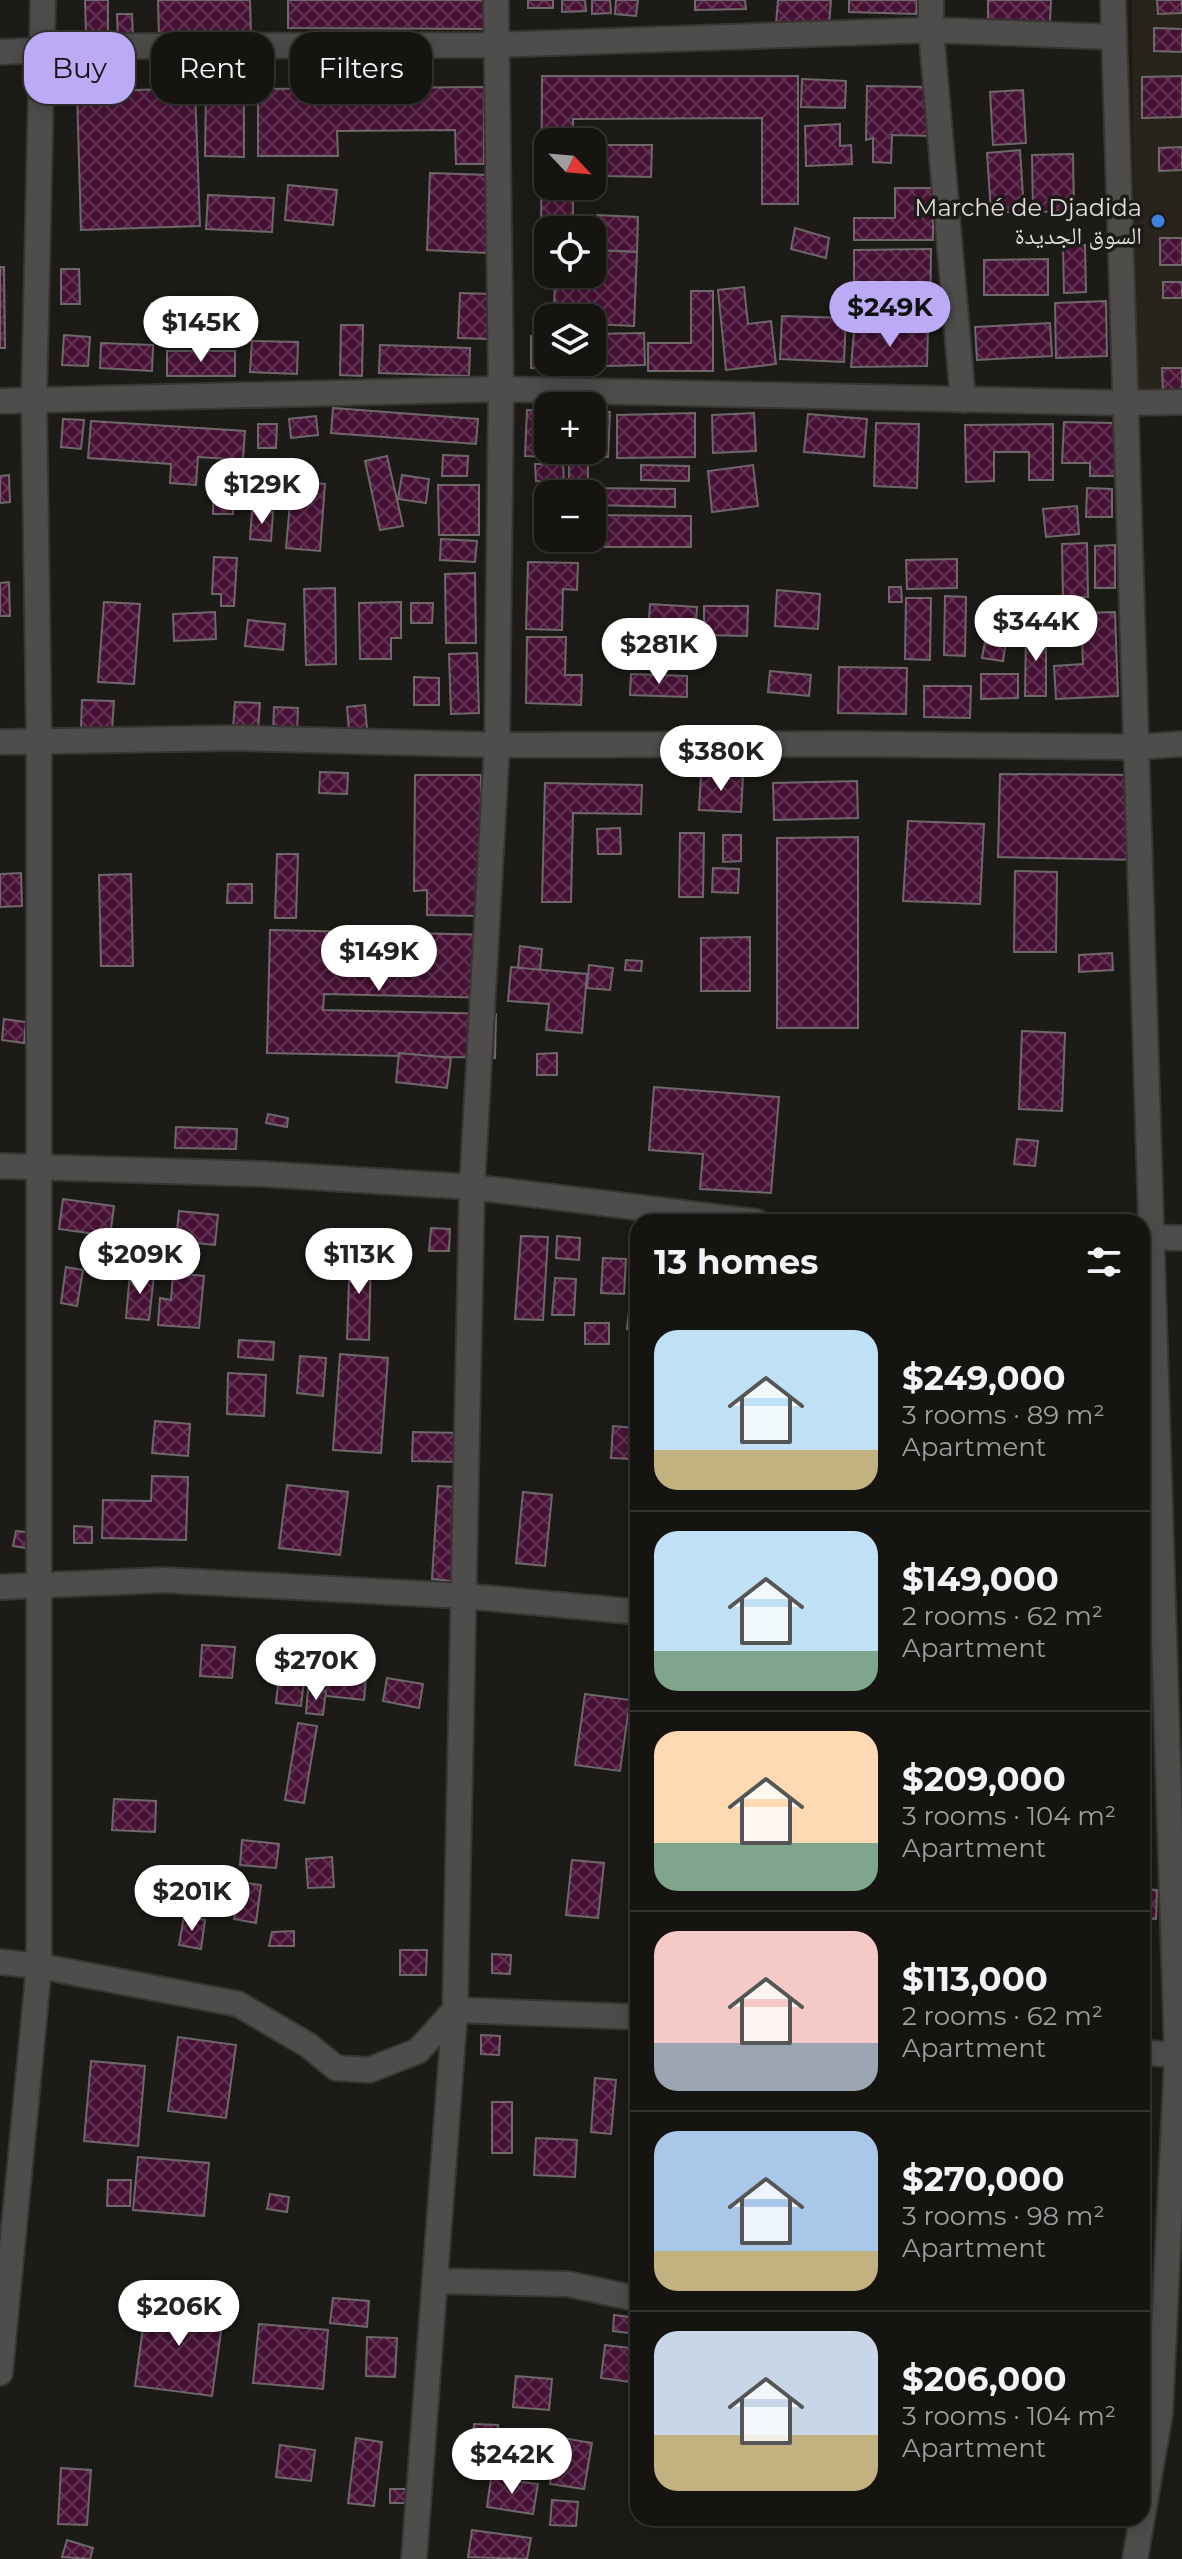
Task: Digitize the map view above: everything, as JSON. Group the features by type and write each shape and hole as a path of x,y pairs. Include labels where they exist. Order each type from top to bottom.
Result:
{"street":[{"path":"42,32 43,0"},
{"path":"414,2559 455,2010 472,1187 497,745 501,389 496,0"},
{"path":"931,0 963,400"},
{"path":"1113,0 1137,747 1147,1214"},
{"path":"135,46 496,45 931,30 1114,37"},
{"path":"0,52 24,51"},
{"path":"0,2373 39,1966 39,741 34,400 41,104"},
{"path":"0,401 501,389 1182,402"},
{"path":"0,742 234,738 497,745 1137,747 1182,744"},
{"path":"0,1166 263,1174 472,1187 692,1214"},
{"path":"1150,1237 1182,1238"},
{"path":"1150,1426 1154,1677 1179,2056 1151,2412"},
{"path":"0,1587 164,1580 464,1596 630,1611"},
{"path":"0,1962 39,1966 238,2004 308,2045 336,2068 369,2070 418,2051 455,2010"},
{"path":"455,2010 630,2017"},
{"path":"1150,2053 1179,2056"},
{"path":"435,2281 568,2284 630,2297"},
{"path":"1135,2559 1139,2526"}],"shaded area":[{"name":"Marché de Djadida السوق الجديدة","path":"1132,0 1182,0 1182,394 1135,395"}],"building":[{"path":"85,0 108,0 108,32 86,32"},
{"path":"158,0 250,0 251,32 159,32"},
{"path":"288,0 486,0 486,29 288,28"},
{"path":"528,0 553,0 553,8 528,8"},
{"path":"562,0 585,0 586,11 562,12"},
{"path":"592,0 610,0 611,13 592,14"},
{"path":"616,0 638,0 636,16 615,14"},
{"path":"695,0 745,0 746,9 695,10"},
{"path":"778,0 831,0 829,27 776,24"},
{"path":"849,0 917,0 916,14 849,12"},
{"path":"988,0 1051,0 1050,22 988,20"},
{"path":"1157,0 1182,0 1182,13 1158,14"},
{"path":"117,14 132,14 133,32 118,32"},
{"path":"1154,28 1182,29 1182,52 1154,51"},
{"path":"542,76 798,76 798,204 762,204 762,118 573,119 573,128 542,128"},
{"path":"1182,76 1182,117 1142,118 1142,77"},
{"path":"802,79 846,81 845,108 801,107"},
{"path":"867,86 931,87 930,136 892,135 891,163 873,162 873,138 866,140"},
{"path":"432,87 484,87 484,164 456,164 455,130 337,131 338,156 258,156 258,104 274,104 274,89 290,89 290,104 432,104"},
{"path":"151,89 151,104 196,104 200,226 81,230 77,104 135,104 135,90"},
{"path":"1023,90 1026,143 993,145 990,92"},
{"path":"206,104 244,104 244,157 205,156"},
{"path":"840,124 840,146 851,145 852,164 806,166 805,126"},
{"path":"607,145 652,145 651,177 606,176"},
{"path":"1182,147 1182,170 1159,171 1159,148"},
{"path":"1020,150 1024,211 991,213 987,153"},
{"path":"1073,154 1074,211 1033,212 1032,155"},
{"path":"430,173 489,175 486,253 427,250"},
{"path":"288,185 337,190 333,225 285,220"},
{"path":"895,188 933,188 933,240 854,240 854,218 895,218"},
{"path":"208,195 274,198 272,232 206,229"},
{"path":"541,200 573,200 573,216 541,216"},
{"path":"597,215 638,217 637,252 606,250 606,216"},
{"path":"795,228 829,238 826,258 791,249"},
{"path":"1160,238 1182,238 1182,265 1160,265"},
{"path":"1085,245 1086,292 1064,293 1063,246"},
{"path":"931,249 930,326 854,325 854,250"},
{"path":"606,251 637,252 634,326 606,325 606,304 554,304 555,288 606,288"},
{"path":"1048,259 1048,295 984,295 984,260"},
{"path":"0,267 4,267 5,348 0,348"},
{"path":"61,269 79,269 80,304 61,304"},
{"path":"1163,282 1182,282 1182,298 1163,298"},
{"path":"744,287 748,324 771,321 776,364 726,370 718,290"},
{"path":"691,291 713,291 713,371 648,371 648,343 691,343"},
{"path":"460,293 492,294 490,339 458,338"},
{"path":"1106,301 1107,356 1056,358 1055,303"},
{"path":"152,303 189,310 184,332 148,325"},
{"path":"782,316 846,318 844,362 780,359"},
{"path":"1050,323 1052,356 977,360 975,327"},
{"path":"341,325 363,325 362,376 340,375"},
{"path":"928,330 927,366 851,367 854,332"},
{"path":"644,333 645,365 606,366 606,334"},
{"path":"64,335 90,337 88,366 62,365"},
{"path":"531,336 534,336 534,368 531,368"},
{"path":"252,341 298,342 297,374 250,372"},
{"path":"101,343 153,345 152,371 100,368"},
{"path":"380,345 470,348 469,376 379,373"},
{"path":"167,351 235,351 235,376 167,376"},
{"path":"1162,368 1182,368 1182,391 1163,391"},
{"path":"333,408 478,419 476,444 331,433"},
{"path":"527,410 534,410 534,456 525,456"},
{"path":"606,412 610,412 608,457"},
{"path":"695,413 695,457 617,458 617,415"},
{"path":"754,413 756,451 713,453 712,415"},
{"path":"808,414 867,419 864,457 804,452"},
{"path":"316,416 318,435 291,438 289,419"},
{"path":"63,419 84,420 81,449 61,447"},
{"path":"91,421 245,431 243,460 198,457 196,485 170,483 171,464 88,458"},
{"path":"1064,422 1115,423 1115,476 1090,476 1090,463 1062,463"},
{"path":"876,423 919,424 917,488 874,486"},
{"path":"258,424 277,424 276,448 258,448"},
{"path":"1053,424 1053,480 1029,480 1029,452 994,452 994,481 966,482 965,425"},
{"path":"443,455 468,456 467,476 442,476"},
{"path":"387,456 403,526 380,530 365,461"},
{"path":"535,464 563,464 564,480 536,480"},
{"path":"569,464 588,464 588,480 569,480"},
{"path":"641,465 689,466 689,481 641,480"},
{"path":"753,465 758,506 712,512 708,471"},
{"path":"214,472 233,473 233,514 213,514"},
{"path":"9,475 10,502 0,503 0,476"},
{"path":"402,475 429,479 426,503 398,499"},
{"path":"281,480 325,484 320,551 286,548 290,503 279,502"},
{"path":"438,485 479,485 479,535 439,535"},
{"path":"606,488 675,489 675,507 606,505"},
{"path":"1087,488 1112,489 1112,517 1086,517"},
{"path":"1077,506 1079,534 1046,537 1043,509"},
{"path":"252,511 273,512 271,541 250,539"},
{"path":"606,515 691,516 691,547 606,547"},
{"path":"441,539 477,541 475,562 440,560"},
{"path":"1087,543 1088,597 1063,598 1062,544"},
{"path":"1115,545 1115,588 1095,588 1095,546"},
{"path":"214,557 237,558 234,606 221,606 221,594 212,594"},
{"path":"957,559 957,588 907,589 906,560"},
{"path":"528,562 578,563 577,590 563,589 562,630 526,629"},
{"path":"475,573 476,643 446,643 445,574"},
{"path":"9,582 10,616 0,616 0,583"},
{"path":"889,587 901,587 902,602 889,602"},
{"path":"335,588 336,664 306,665 304,589"},
{"path":"777,590 820,594 818,629 775,626"},
{"path":"945,596 966,597 965,656 944,655"},
{"path":"906,598 931,598 930,660 905,659"},
{"path":"993,598 1012,601 1003,661 982,658"},
{"path":"104,602 140,604 134,684 98,682"},
{"path":"401,602 401,638 391,638 391,659 360,659 359,603"},
{"path":"411,603 433,603 432,623 411,623"},
{"path":"650,604 697,607 695,637 648,634"},
{"path":"704,606 748,606 747,636 704,635"},
{"path":"215,612 216,639 174,641 173,614"},
{"path":"1115,612 1118,696 1056,699 1054,666 1083,664 1081,613"},
{"path":"248,620 285,624 283,650 245,646"},
{"path":"1026,630 1046,630 1046,696 1025,696"},
{"path":"527,637 566,637 565,675 582,675 581,705 526,703"},
{"path":"477,653 479,713 451,714 449,654"},
{"path":"839,667 907,668 906,714 838,713"},
{"path":"770,671 811,675 809,696 768,692"},
{"path":"631,674 687,676 687,697 630,695"},
{"path":"981,674 1018,674 1018,698 981,699"},
{"path":"414,677 439,678 439,705 414,705"},
{"path":"924,686 971,686 970,718 924,717"},
{"path":"82,700 114,701 112,729 81,728"},
{"path":"235,702 260,703 258,730 233,729"},
{"path":"365,705 367,729 349,731 347,707"},
{"path":"274,707 298,708 297,733 273,732"},
{"path":"320,772 348,773 347,794 319,793"},
{"path":"1000,774 1139,775 1137,860 998,857"},
{"path":"415,775 481,775 480,916 427,915 427,890 414,891"},
{"path":"701,775 743,776 741,812 699,810"},
{"path":"857,781 858,818 774,820 773,783"},
{"path":"545,783 642,785 641,814 573,813 571,902 542,902"},
{"path":"908,821 984,824 980,904 903,901"},
{"path":"620,828 621,854 598,854 597,829"},
{"path":"680,833 704,833 703,897 679,897"},
{"path":"723,835 741,835 741,861 723,862"},
{"path":"858,837 858,1028 777,1028 777,838"},
{"path":"277,854 298,854 296,918 275,918"},
{"path":"713,868 739,869 738,893 712,892"},
{"path":"1015,871 1057,872 1056,952 1014,952"},
{"path":"21,873 22,906 0,907 0,874"},
{"path":"131,874 133,966 101,966 99,875"},
{"path":"228,884 252,884 252,903 227,903"},
{"path":"270,930 496,935 495,998 324,994 323,1010 496,1014 495,1058 267,1053"},
{"path":"750,937 750,991 701,991 701,938"},
{"path":"520,946 542,949 540,971 518,969"},
{"path":"1112,953 1113,970 1079,972 1079,955"},
{"path":"626,960 642,961 641,971 625,970"},
{"path":"589,965 613,968 610,990 587,988"},
{"path":"511,967 587,974 582,1033 546,1030 549,1004 508,1001"},
{"path":"4,1019 26,1022 24,1043 2,1040"},
{"path":"1022,1031 1065,1033 1062,1111 1019,1109"},
{"path":"399,1053 451,1058 447,1088 396,1082"},
{"path":"557,1053 557,1075 537,1075 537,1054"},
{"path":"654,1087 779,1097 771,1193 700,1189 703,1154 649,1150"},
{"path":"268,1114 288,1118 287,1127 266,1123"},
{"path":"176,1127 237,1129 236,1149 175,1148"},
{"path":"1017,1139 1038,1141 1035,1166 1014,1164"},
{"path":"63,1199 114,1206 110,1236 59,1229"},
{"path":"179,1211 218,1215 215,1245 176,1241"},
{"path":"431,1228 450,1229 449,1251 429,1251"},
{"path":"521,1236 548,1237 543,1320 515,1319"},
{"path":"557,1236 580,1238 579,1260 556,1258"},
{"path":"350,1251 371,1251 369,1340 347,1339"},
{"path":"603,1258 626,1259 624,1294 601,1293"},
{"path":"66,1267 83,1270 77,1306 61,1303"},
{"path":"130,1273 154,1275 149,1320 126,1318"},
{"path":"173,1273 204,1276 199,1328 158,1325 160,1298 171,1300"},
{"path":"555,1278 576,1279 574,1315 552,1315"},
{"path":"585,1323 609,1323 609,1344 585,1344"},
{"path":"239,1340 274,1342 273,1360 238,1357"},
{"path":"340,1354 388,1358 381,1453 333,1450"},
{"path":"300,1356 326,1358 323,1396 297,1393"},
{"path":"228,1373 266,1375 264,1416 227,1414"},
{"path":"155,1421 190,1424 188,1456 152,1453"},
{"path":"613,1426 630,1428 630,1459 611,1458"},
{"path":"413,1432 462,1433 461,1462 412,1461"},
{"path":"152,1476 188,1477 186,1540 102,1538 103,1500 151,1501"},
{"path":"287,1485 348,1492 340,1555 279,1548"},
{"path":"438,1486 456,1487 451,1581 432,1579"},
{"path":"523,1492 552,1495 545,1566 516,1563"},
{"path":"74,1526 92,1527 92,1543 74,1543"},
{"path":"16,1531 35,1533 32,1549 13,1546"},
{"path":"283,1637 309,1639 301,1706 276,1703"},
{"path":"325,1638 369,1643 364,1700 318,1695"},
{"path":"202,1645 235,1647 232,1678 200,1676"},
{"path":"387,1678 423,1684 419,1708 383,1701"},
{"path":"308,1689 326,1691 323,1715 306,1713"},
{"path":"585,1694 630,1700 620,1771 575,1765"},
{"path":"298,1723 317,1726 304,1803 285,1800"},
{"path":"114,1799 156,1801 155,1832 112,1830"},
{"path":"242,1840 279,1844 276,1868 240,1865"},
{"path":"332,1857 334,1887 308,1888 306,1859"},
{"path":"572,1860 604,1863 598,1918 566,1915"},
{"path":"241,1882 261,1885 256,1923 234,1919"},
{"path":"1150,1890 1157,1890 1156,1919 1150,1919"},
{"path":"184,1916 205,1920 201,1949 179,1945"},
{"path":"294,1931 294,1946 269,1946 272,1932"},
{"path":"400,1950 427,1950 426,1975 400,1975"},
{"path":"492,1954 511,1955 510,1974 492,1973"},
{"path":"481,2035 500,2036 499,2055 481,2054"},
{"path":"178,2037 236,2045 226,2118 168,2111"},
{"path":"91,2061 145,2066 138,2146 84,2141"},
{"path":"595,2078 616,2080 611,2134 591,2132"},
{"path":"492,2102 512,2102 512,2153 492,2153"},
{"path":"536,2138 577,2140 575,2177 534,2175"},
{"path":"138,2157 209,2163 204,2216 133,2210"},
{"path":"108,2180 131,2180 130,2206 107,2206"},
{"path":"270,2194 289,2197 287,2212 267,2209"},
{"path":"333,2298 369,2301 367,2327 330,2323"},
{"path":"147,2299 224,2310 212,2396 135,2386"},
{"path":"614,2315 630,2317 630,2333 613,2331"},
{"path":"259,2324 328,2330 323,2389 253,2383"},
{"path":"367,2337 397,2338 395,2377 366,2376"},
{"path":"605,2345 630,2348 630,2382 601,2378"},
{"path":"516,2376 552,2379 549,2410 513,2407"},
{"path":"474,2424 498,2425 497,2458 472,2457"},
{"path":"557,2437 592,2443 584,2489 550,2484"},
{"path":"356,2438 382,2442 374,2506 348,2503"},
{"path":"280,2445 315,2450 311,2481 276,2477"},
{"path":"61,2468 91,2470 87,2525 58,2524"},
{"path":"491,2478 538,2484 533,2514 487,2507"},
{"path":"390,2489 406,2489 406,2503 390,2503"},
{"path":"552,2500 578,2502 576,2526 550,2525"},
{"path":"472,2530 531,2538 527,2559 468,2557"},
{"path":"67,2540 93,2548 90,2559 62,2557"}],"place":[{"name":"Marché de Djadida السوق الجديدة","path":"1158,221"}]}
